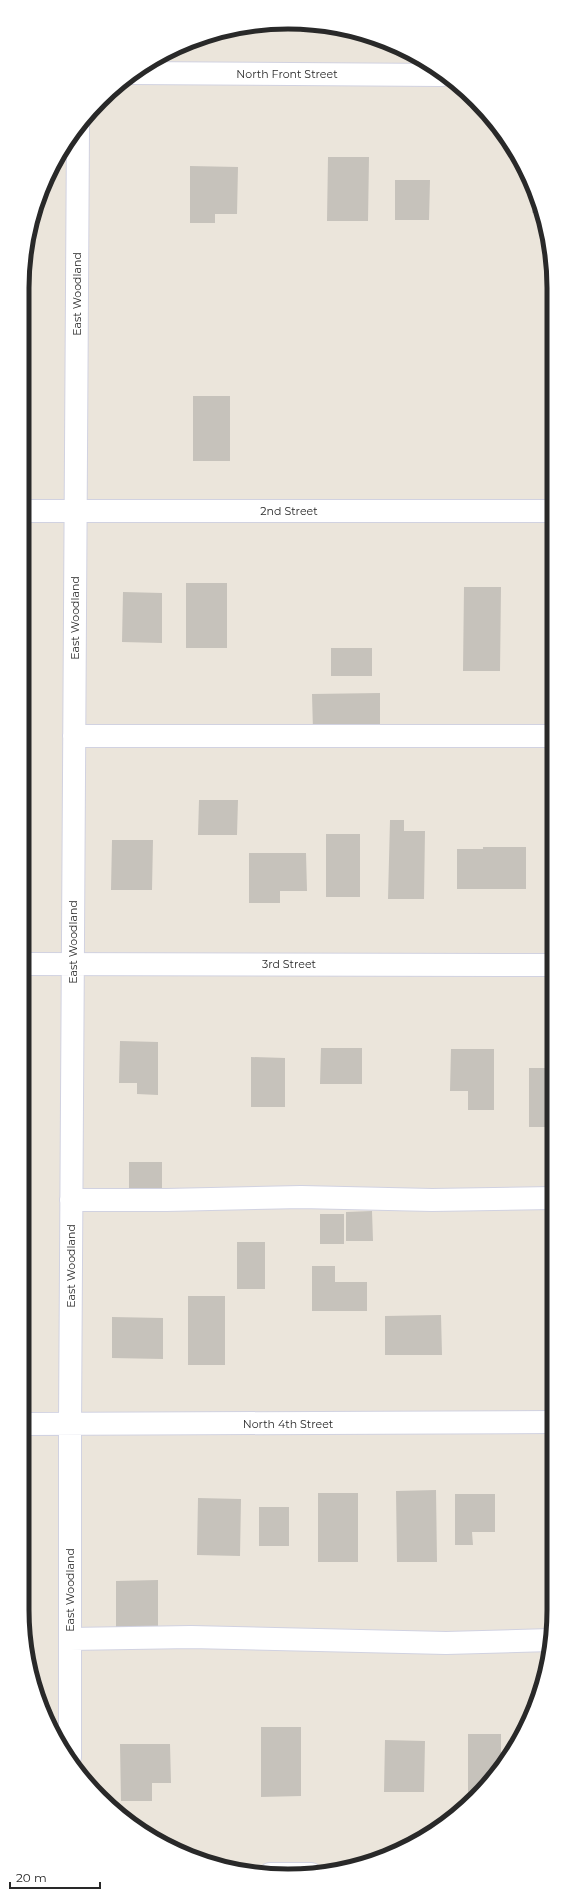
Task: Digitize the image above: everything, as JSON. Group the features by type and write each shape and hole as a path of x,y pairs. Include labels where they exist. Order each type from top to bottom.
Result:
{"street":[{"name":"North Front Street","path":"143,74 435,75"},
{"name":"East Woodland","path":"70,1749 71,1200 78,137"},
{"name":"2nd Street","path":"29,511 547,511"},
{"path":"74,736 547,736"},
{"name":"3rd Street","path":"29,964 547,965"},
{"path":"71,1200 166,1200 301,1197 432,1200 547,1198"},
{"name":"North 4th Street","path":"29,1424 547,1422"},
{"path":"70,1639 191,1637 446,1643 545,1640"}],"building":[{"path":"328,157 369,157 368,221 327,221"},
{"path":"190,166 238,167 237,214 215,214 215,223 190,223"},
{"path":"395,180 430,180 429,220 395,220"},
{"path":"532,203 536,213 532,213"},
{"path":"193,396 230,396 230,461 193,461"},
{"path":"186,583 227,583 227,648 186,648"},
{"path":"464,587 501,587 500,671 463,671"},
{"path":"547,587 547,636 546,636"},
{"path":"123,592 162,593 162,643 122,642"},
{"path":"331,648 372,648 372,676 331,676"},
{"path":"380,693 380,730 313,731 312,694"},
{"path":"199,800 238,800 237,835 198,835"},
{"path":"390,820 404,820 404,831 425,831 424,899 388,899"},
{"path":"326,834 360,834 360,897 326,897"},
{"path":"112,840 153,840 152,890 111,890"},
{"path":"483,847 526,847 526,889 457,889 457,849 483,849"},
{"path":"249,853 306,853 307,891 280,891 280,903 249,903"},
{"path":"120,1041 158,1042 158,1095 137,1094 137,1083 119,1083"},
{"path":"321,1048 362,1048 362,1084 320,1084"},
{"path":"451,1049 494,1049 494,1110 468,1110 468,1091 450,1091"},
{"path":"251,1057 285,1058 285,1107 251,1107"},
{"path":"529,1068 547,1068 547,1127 529,1127"},
{"path":"129,1162 162,1162 162,1196 129,1196"},
{"path":"372,1211 373,1241 346,1241 346,1212"},
{"path":"320,1214 344,1214 344,1244 320,1244"},
{"path":"237,1242 265,1242 265,1289 237,1289"},
{"path":"312,1266 335,1266 335,1282 367,1282 367,1311 312,1311"},
{"path":"188,1296 225,1296 225,1365 188,1365"},
{"path":"441,1315 442,1355 385,1355 385,1316"},
{"path":"112,1317 163,1318 163,1359 112,1358"},
{"path":"436,1490 437,1562 397,1562 396,1491"},
{"path":"318,1493 358,1493 358,1562 318,1562"},
{"path":"455,1494 495,1494 495,1532 472,1532 473,1545 455,1545"},
{"path":"198,1498 241,1499 240,1556 197,1555"},
{"path":"259,1507 289,1507 289,1546 259,1546"},
{"path":"158,1580 158,1632 116,1632 116,1581"},
{"path":"261,1727 301,1727 301,1796 261,1797"},
{"path":"468,1734 501,1734 501,1757 483,1781 468,1796"},
{"path":"385,1740 425,1741 424,1792 384,1792"},
{"path":"120,1744 170,1744 171,1783 152,1783 152,1801 121,1801"}]}
